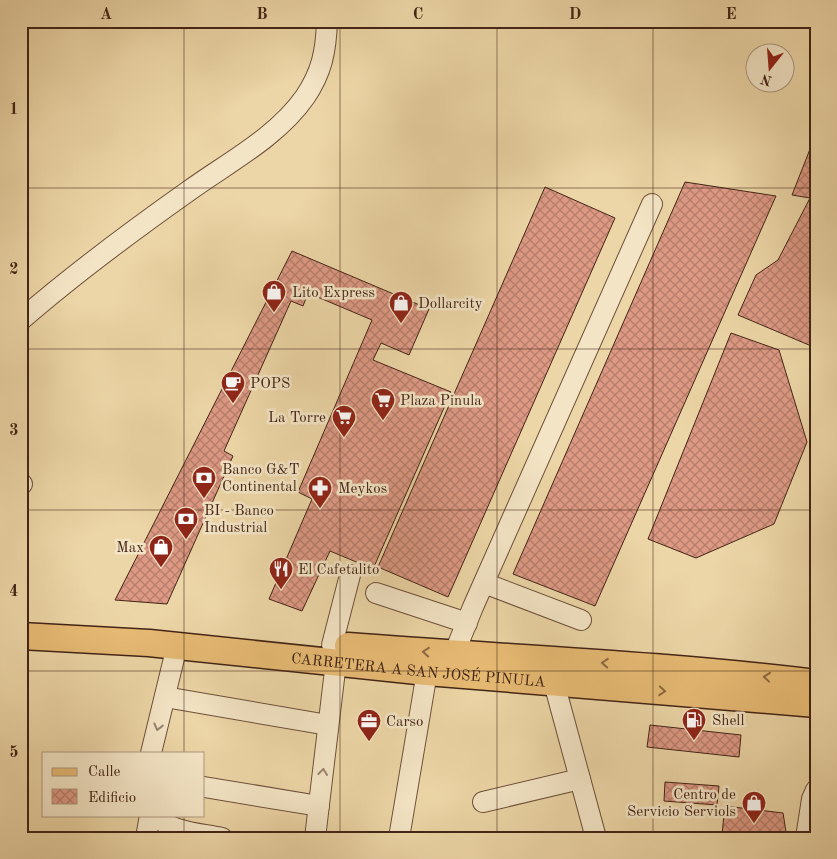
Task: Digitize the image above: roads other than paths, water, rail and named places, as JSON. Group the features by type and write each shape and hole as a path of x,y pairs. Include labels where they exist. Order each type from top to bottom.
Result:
{"main road":[{"name":"CARRETERA A SAN JOSÉ PINULA","path":"21,622 151,627 334,654 427,672 816,704"},
{"name":"CARRETERA A SAN JOSÉ PINULA","path":"21,636 334,654 454,654 601,663 763,676 816,683"}],"street":[{"path":"21,320 113,245 273,131 306,96 323,62 327,21"},
{"path":"454,654 484,582 652,204"},
{"path":"315,838 334,654 350,575"},
{"path":"484,582 581,620"},
{"path":"376,593 467,623"},
{"path":"151,752 177,646"},
{"path":"399,838 427,672"},
{"path":"554,683 596,838"},
{"path":"165,697 328,725"},
{"path":"482,802 580,779"},
{"path":"205,787 319,806"},
{"path":"806,838 812,799 816,790"},
{"path":"146,838 150,816"},
{"path":"156,816 176,833 222,838"}],"place":[{"name":"Lito Express","path":"274,313"},
{"name":"Dollarcity","path":"401,324"},
{"name":"POPS","path":"233,404"},
{"name":"Plaza Pinula","path":"383,421"},
{"name":"La Torre","path":"344,438"},
{"name":"Banco G&T Continental","path":"204,499"},
{"name":"Meykos","path":"320,509"},
{"name":"BI - Banco Industrial","path":"186,540"},
{"name":"Max","path":"161,568"},
{"name":"El Cafetalito","path":"281,590"},
{"name":"Shell","path":"694,741"},
{"name":"Carso","path":"369,742"},
{"name":"Centro de Servicio Serviols","path":"754,824"}]}
